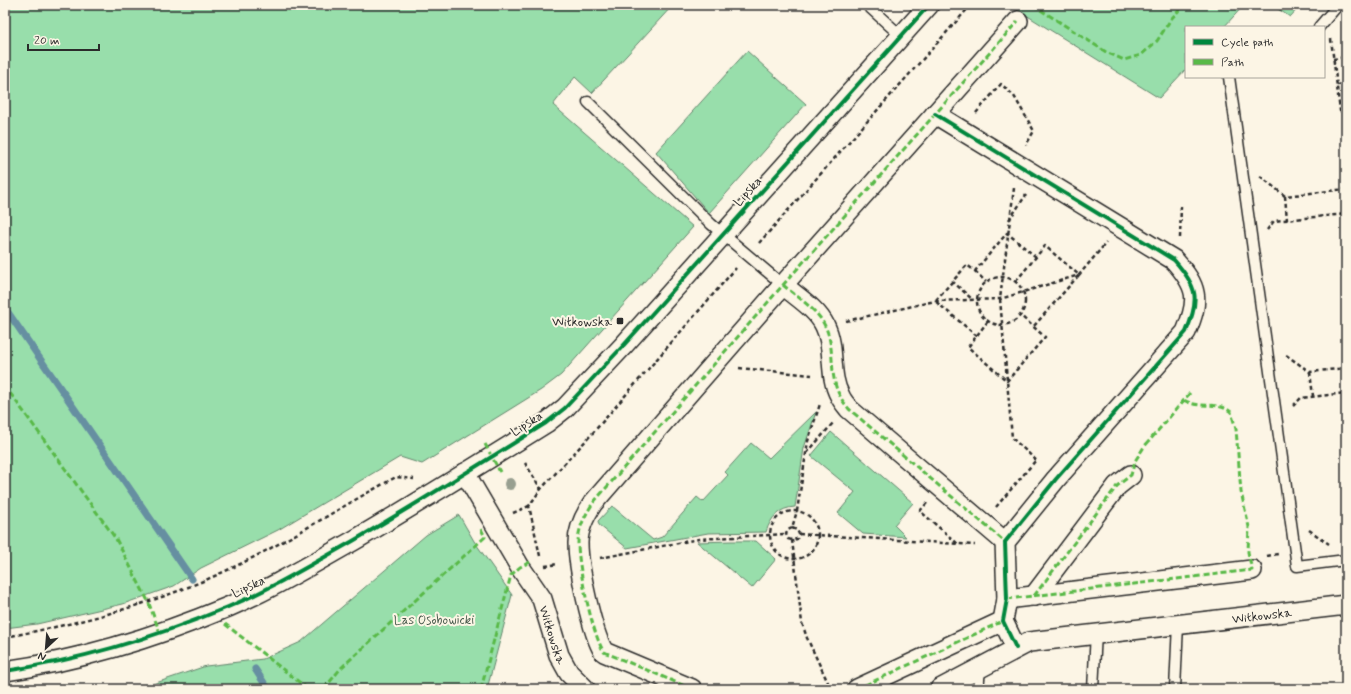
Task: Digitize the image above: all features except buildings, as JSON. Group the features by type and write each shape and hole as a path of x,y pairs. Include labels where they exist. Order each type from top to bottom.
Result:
{"street":[{"name":"Lipska","path":"5,671 43,665 101,652 160,633 228,607 311,566 546,423 565,408 623,346 929,5"},
{"path":"692,689 604,652 595,634 580,562 578,542 585,515 593,503 784,285 1018,21"},
{"path":"935,114 1174,260 1193,285 1196,298 1194,315 1186,332 1056,479 1005,542 1007,600 1003,621 1016,648"},
{"path":"784,285 818,315 825,325 829,336 835,382 840,396 849,408 1005,542"},
{"name":"Witkowska","path":"465,473 520,567 542,599 559,656 569,673 585,689"},
{"path":"1034,596 1117,486 1131,475"},
{"path":"1007,600 1252,570"},
{"name":"Witkowska","path":"940,689 1029,642 1346,605"},
{"path":"857,689 1003,621"}],"lane":[{"path":"867,5 901,36"},
{"path":"1320,26 1338,5"},
{"path":"1229,78 1297,566 1346,560"},
{"path":"588,102 711,224 784,285"},
{"path":"1175,689 1178,624"},
{"path":"1093,689 1096,633"},
{"path":"978,689 980,669"}],"path":[{"path":"754,248 972,5"},
{"path":"1333,33 1331,38 1340,111 1346,111"},
{"path":"1333,59 1346,57"},
{"path":"972,118 1001,84 1014,96 1034,131 1022,151"},
{"path":"1336,85 1346,84"},
{"path":"1256,173 1285,196 1346,189"},
{"path":"1015,184 1007,233 1000,299 1012,438 1056,479"},
{"path":"1009,220 1028,192"},
{"path":"1285,196 1287,220"},
{"path":"1264,234 1274,221 1346,214"},
{"path":"1007,233 1036,257"},
{"path":"975,271 1007,233"},
{"path":"1033,327 1106,242"},
{"path":"1016,281 1045,246 1079,275"},
{"path":"512,513 529,506 541,489 592,435 740,264"},
{"path":"935,301 967,265 986,282"},
{"path":"840,322 935,301 1000,299 1079,275"},
{"path":"952,281 975,300 978,311 988,321 1002,326 1012,324 1021,316 1026,303 1024,292 1016,281 1002,277 996,277 986,282 979,290 975,300"},
{"path":"935,301 976,336"},
{"path":"1007,381 1045,337 1021,316"},
{"path":"988,321 968,347 1007,381"},
{"path":"1280,351 1310,372 1346,368"},
{"path":"734,368 807,376 814,374"},
{"path":"1310,372 1313,396 1346,392"},
{"path":"786,534 788,530 792,528 797,511 808,441 822,399"},
{"path":"807,453 838,418"},
{"path":"523,459 541,489"},
{"path":"995,508 1036,460"},
{"path":"5,637 94,618 191,586 276,546 396,477 416,479"},
{"path":"529,506 541,560"},
{"path":"788,510 797,511 806,514 812,519 817,527 818,535 812,550 806,556 794,559 778,552 772,544 770,535 772,526 778,517 788,510"},
{"path":"792,528 797,530 799,534"},
{"path":"1310,530 1332,546"},
{"path":"580,562 699,539 786,534"},
{"path":"786,534 788,539 792,540 797,539 799,534"},
{"path":"799,534 979,545 1005,542"},
{"path":"792,540 802,622 807,638 832,689"}],"green space":[{"path":"5,5 673,5 592,93 575,77 553,105 693,227 561,375 541,390 422,464 400,457 278,530 201,568 174,586 123,604 37,624 5,628"},
{"path":"1010,5 1244,5 1225,26 1185,26 1185,70 1159,98"},
{"path":"1272,5 1301,5 1290,17"},
{"path":"747,51 806,104 709,213 656,152"},
{"path":"816,412 804,448 795,507 784,509 776,514 770,522 766,532 708,533 627,548 599,525 598,521 612,506 653,540 662,537 697,497 703,502 728,475 725,472 751,443 769,458"},
{"path":"831,432 913,503 894,525 906,537 863,534 838,513 855,492 811,456"},
{"name":"Las Osobowicki","path":"459,515 474,541 512,595 487,689 138,689 206,666 263,659 301,642 426,535"},
{"path":"756,541 776,559 752,588 697,542"}],"waterway":[{"path":"5,308 192,579"},
{"path":"255,669 268,689"}],"marked path":[{"path":"1033,5 1106,52 1124,60 1141,55 1157,41 1171,19 1184,5"},
{"path":"692,689 604,652 599,643 590,616 580,567 578,538 585,517 593,503 783,285 1018,21"},
{"path":"783,285 812,309 825,326 830,343 836,388 842,400 849,409 1005,542"},
{"path":"5,386 116,539 148,601 160,633"},
{"path":"1034,596 1117,486 1131,475 1135,461 1144,447 1190,393"},
{"path":"1007,599 1252,570 1248,552 1249,527 1241,492 1236,429 1231,412 1220,406 1196,404 1184,400"},
{"path":"485,444 500,472"},
{"path":"324,689 341,668 485,537 481,529"},
{"path":"481,689 511,575 520,567 532,561"},
{"path":"857,689 1003,621"},
{"path":"225,624 308,689"}],"cycle path":[{"path":"5,671 62,661 146,638 201,618 244,600 291,576 353,541 426,498 546,423 565,408 623,346 929,5"},
{"path":"935,114 1174,260 1188,278 1194,294 1195,302 1186,332 1056,479 1005,542 1007,599 1003,621 1016,648"}],"place":[{"name":"Witkowska","path":"620,321"}]}
